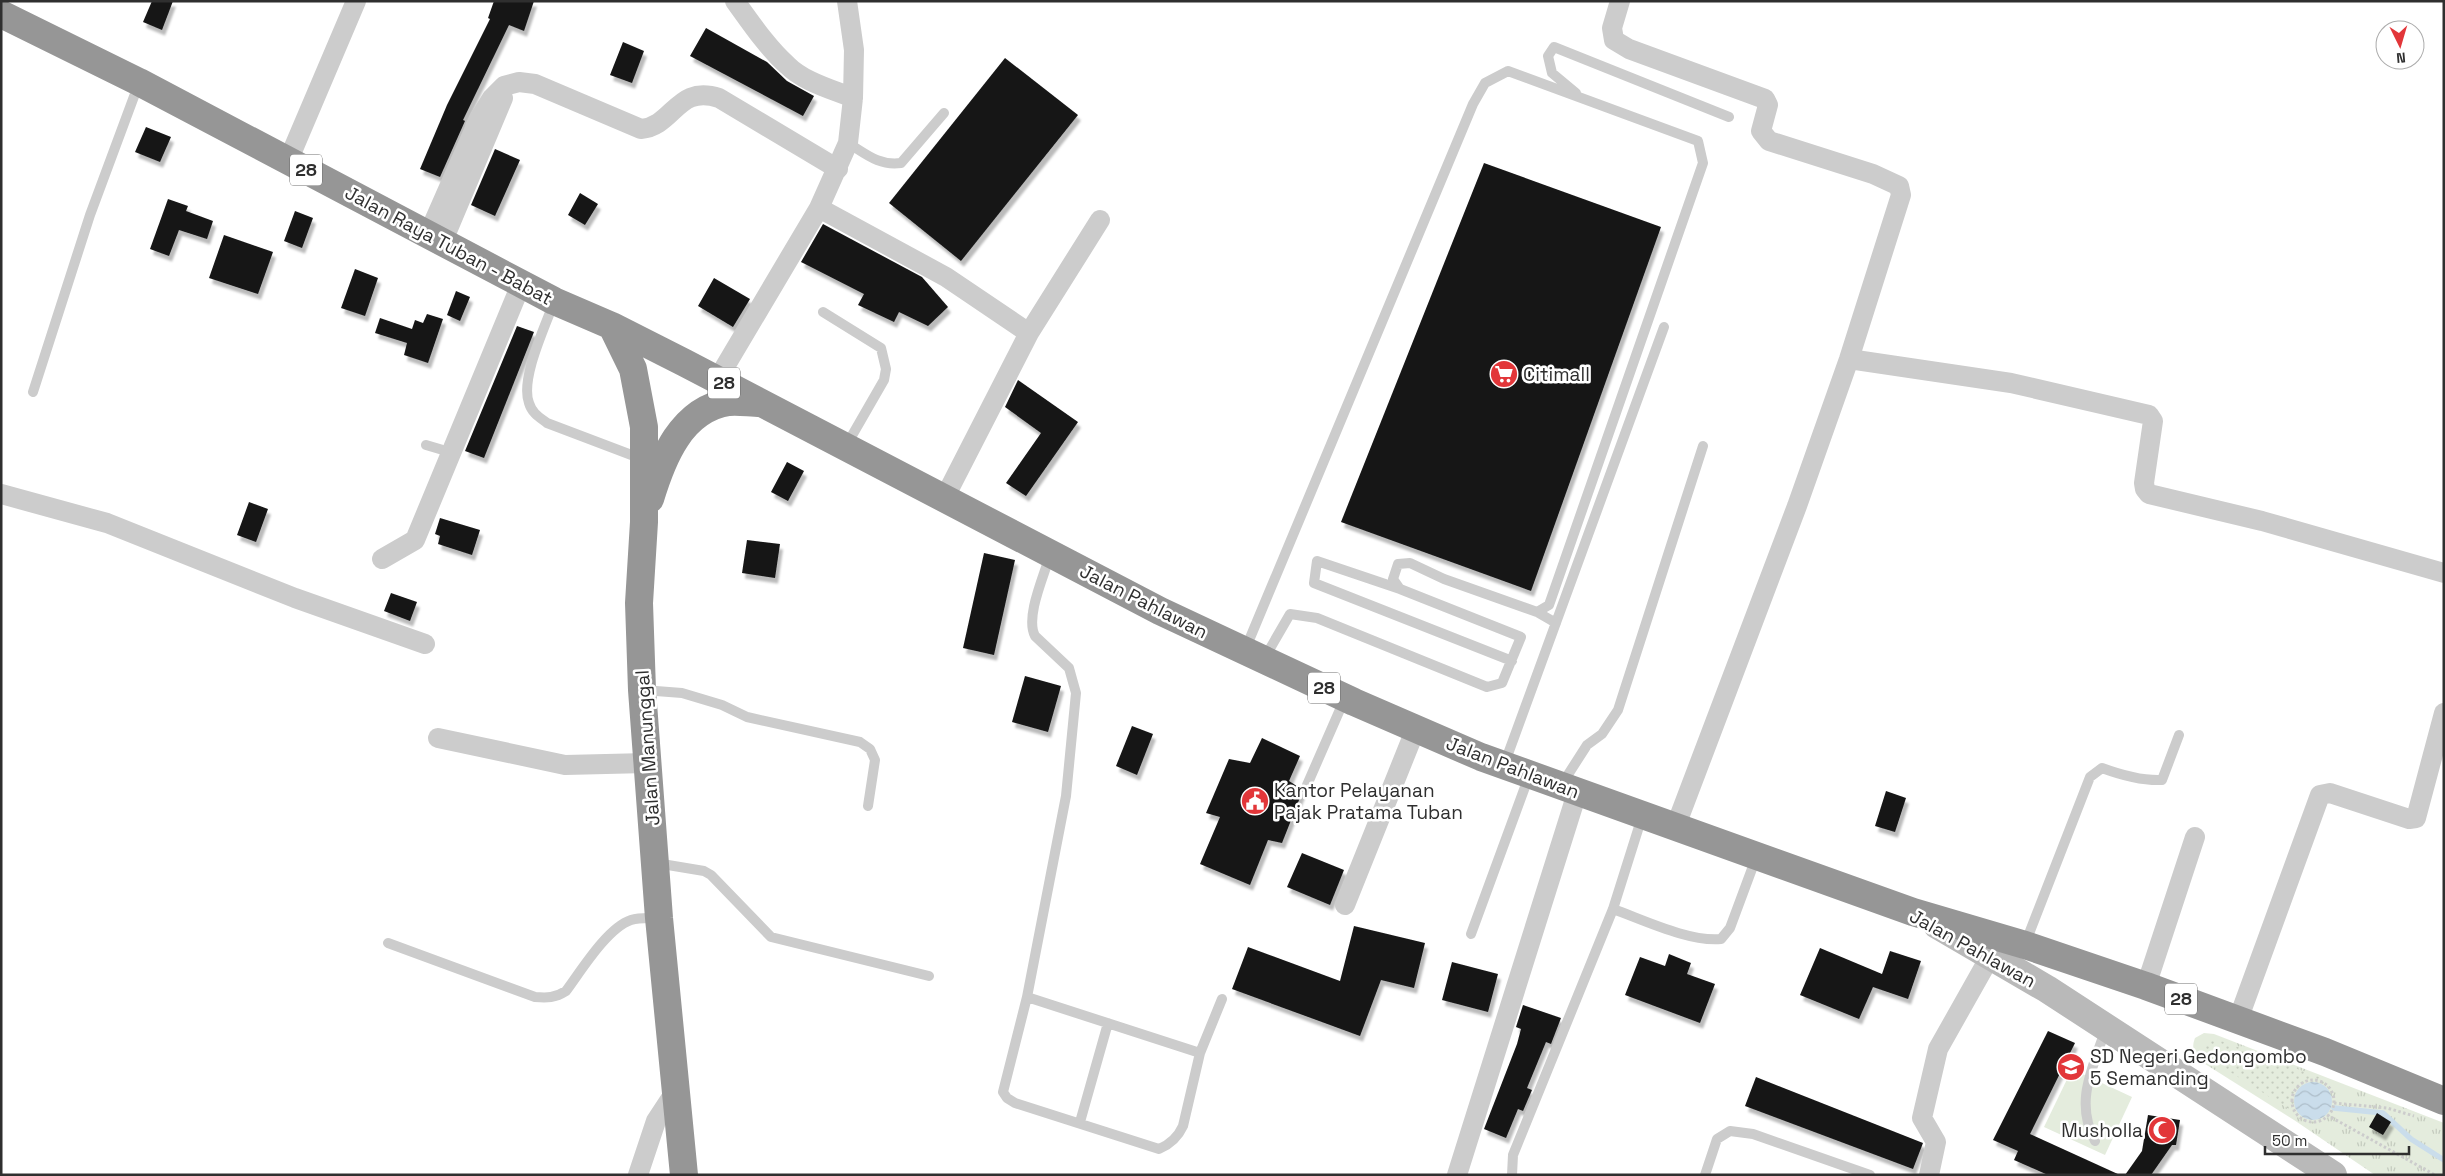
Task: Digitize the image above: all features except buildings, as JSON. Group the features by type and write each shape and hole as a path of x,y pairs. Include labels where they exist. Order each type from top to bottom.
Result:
{"highway":[{"name":"Jalan Raya Tuban - Babat","path":"2,11 435,239 522,282 554,301 612,326 685,363"},
{"name":"Jalan Manunggal","path":"612,326 628,355 637,385 644,427 644,522 639,603 642,690 659,918 684,1175"},
{"name":"Jalan Pahlawan","path":"685,363 1160,611 1345,697 1529,776 1913,912"},
{"path":"644,522 651,496 665,460 679,433 689,420 707,409 730,402 762,403"},
{"name":"28","path":"1913,912 2025,945 2146,986 2325,1052 2444,1100"}],"main road":[{"name":"Jalan Pahlawan","path":"1913,912 1991,955 2107,1027 2319,1171"}],"street":[{"path":"288,160 356,1"},
{"path":"735,1 766,42 788,67 814,83 853,98"},
{"path":"1620,1 1612,28 1614,40 1628,49 1765,99 1768,105 1761,131 1769,141 1874,174 1899,186 1901,200 1849,359 1797,506 1675,828"},
{"path":"717,380 819,208 848,143 853,98 854,50 848,2"},
{"path":"435,239 479,119 494,94 504,86 519,82 535,84 641,129 656,125 679,104 691,97 709,94 720,98 838,169"},
{"path":"819,208 946,278 1029,333"},
{"path":"944,499 1029,333 1100,220"},
{"path":"382,559 416,540 453,454 522,282"},
{"path":"1849,359 2011,383 2149,415 2153,421 2144,483 2145,489 2149,494 2262,521 2444,573"},
{"path":"1,494 107,523 295,598 425,644"},
{"path":"2238,1020 2320,795 2328,793 2415,819 2418,814 2444,714"},
{"path":"1344,905 1416,728"},
{"path":"438,738 565,765 647,764"},
{"path":"1457,1175 1568,790"},
{"path":"2146,986 2195,837"},
{"path":"1928,1175 1936,1142 1922,1118 1938,1049 1991,955"},
{"path":"638,1175 656,1121 675,1092"}],"lane":[{"path":"1583,99 1552,72 1548,56 1554,47 1729,117"},
{"path":"1254,655 1473,104 1485,84 1508,71 1698,141 1703,163 1549,606 1537,612"},
{"path":"32,392 90,215 139,82"},
{"path":"848,143 878,162 889,165 901,162 944,113"},
{"path":"554,301 527,381 527,392 531,409 534,414 547,423 644,460"},
{"path":"823,312 881,348 884,359 884,380 846,447"},
{"path":"1504,766 1664,327"},
{"path":"426,445 453,454"},
{"path":"1568,790 1587,745 1602,734 1618,710 1703,446"},
{"path":"1050,554 1033,610 1032,630 1035,636 1069,668 1076,693 1066,796 1027,997 1003,1092 1007,1098 1015,1103 1080,1122 1159,1149 1167,1146 1180,1133 1200,1053 1222,999"},
{"path":"1254,655 1290,614 1317,618 1487,688 1502,683 1512,661 1522,637 1400,589 1317,561 1314,583 1512,661"},
{"path":"1400,589 1393,579 1393,574 1398,564 1410,563 1444,579 1537,612 1556,623"},
{"path":"642,690 682,693 722,705 746,717 860,742 870,749 876,760 868,806"},
{"path":"1307,784 1345,697"},
{"path":"2025,945 2090,777 2102,768 2118,774 2151,781 2162,780 2179,735"},
{"path":"1471,934 1529,776"},
{"path":"1512,1175 1513,1155 1613,909 1642,816"},
{"path":"1613,909 1670,930 1710,940 1721,939 1730,928 1757,857"},
{"path":"655,863 704,871 711,875 771,937 929,976"},
{"path":"388,943 535,997 547,998 558,996 566,990 610,935 621,925 641,918 659,918"},
{"path":"1027,997 1200,1053"},
{"path":"1080,1122 1108,1023"},
{"path":"2095,1142 2087,1124 2085,1098 2107,1027"},
{"path":"1705,1175 1718,1139 1730,1131 1753,1134 1870,1175"}],"path":[{"path":"2312,1080 2320,1081 2331,1091 2334,1103 2327,1116 2322,1120 2314,1121 2300,1118 2292,1104 2296,1088 2304,1082 2312,1080"},
{"path":"2334,1103 2387,1108 2417,1117"},
{"path":"2327,1116 2436,1175"}],"green space":[{"path":"2204,1033 2214,1034 2444,1123 2444,1175 2375,1175 2294,1120 2202,1062 2195,1054 2193,1045 2195,1038"},
{"path":"2213,1038 2330,1081 2328,1088 2325,1085 2307,1082 2295,1095 2294,1103 2297,1112 2317,1119 2314,1125 2208,1058 2204,1051 2204,1043"},
{"path":"2072,1069 2132,1097 2105,1155 2044,1127"}],"water":[{"path":"2313,1082 2327,1087 2332,1101 2327,1115 2313,1120 2299,1115 2294,1101 2299,1087"}],"waterway":[{"path":"2334,1108 2383,1113 2411,1139 2444,1160"}],"place":[{"name":"Citimall","path":"1504,374"},
{"name":"Kantor Pelayanan Pajak Pratama Tuban","path":"1255,801"},
{"name":"SD Negeri Gedongombo 5 Semanding","path":"2071,1067"},
{"name":"Musholla","path":"2162,1130"}]}
